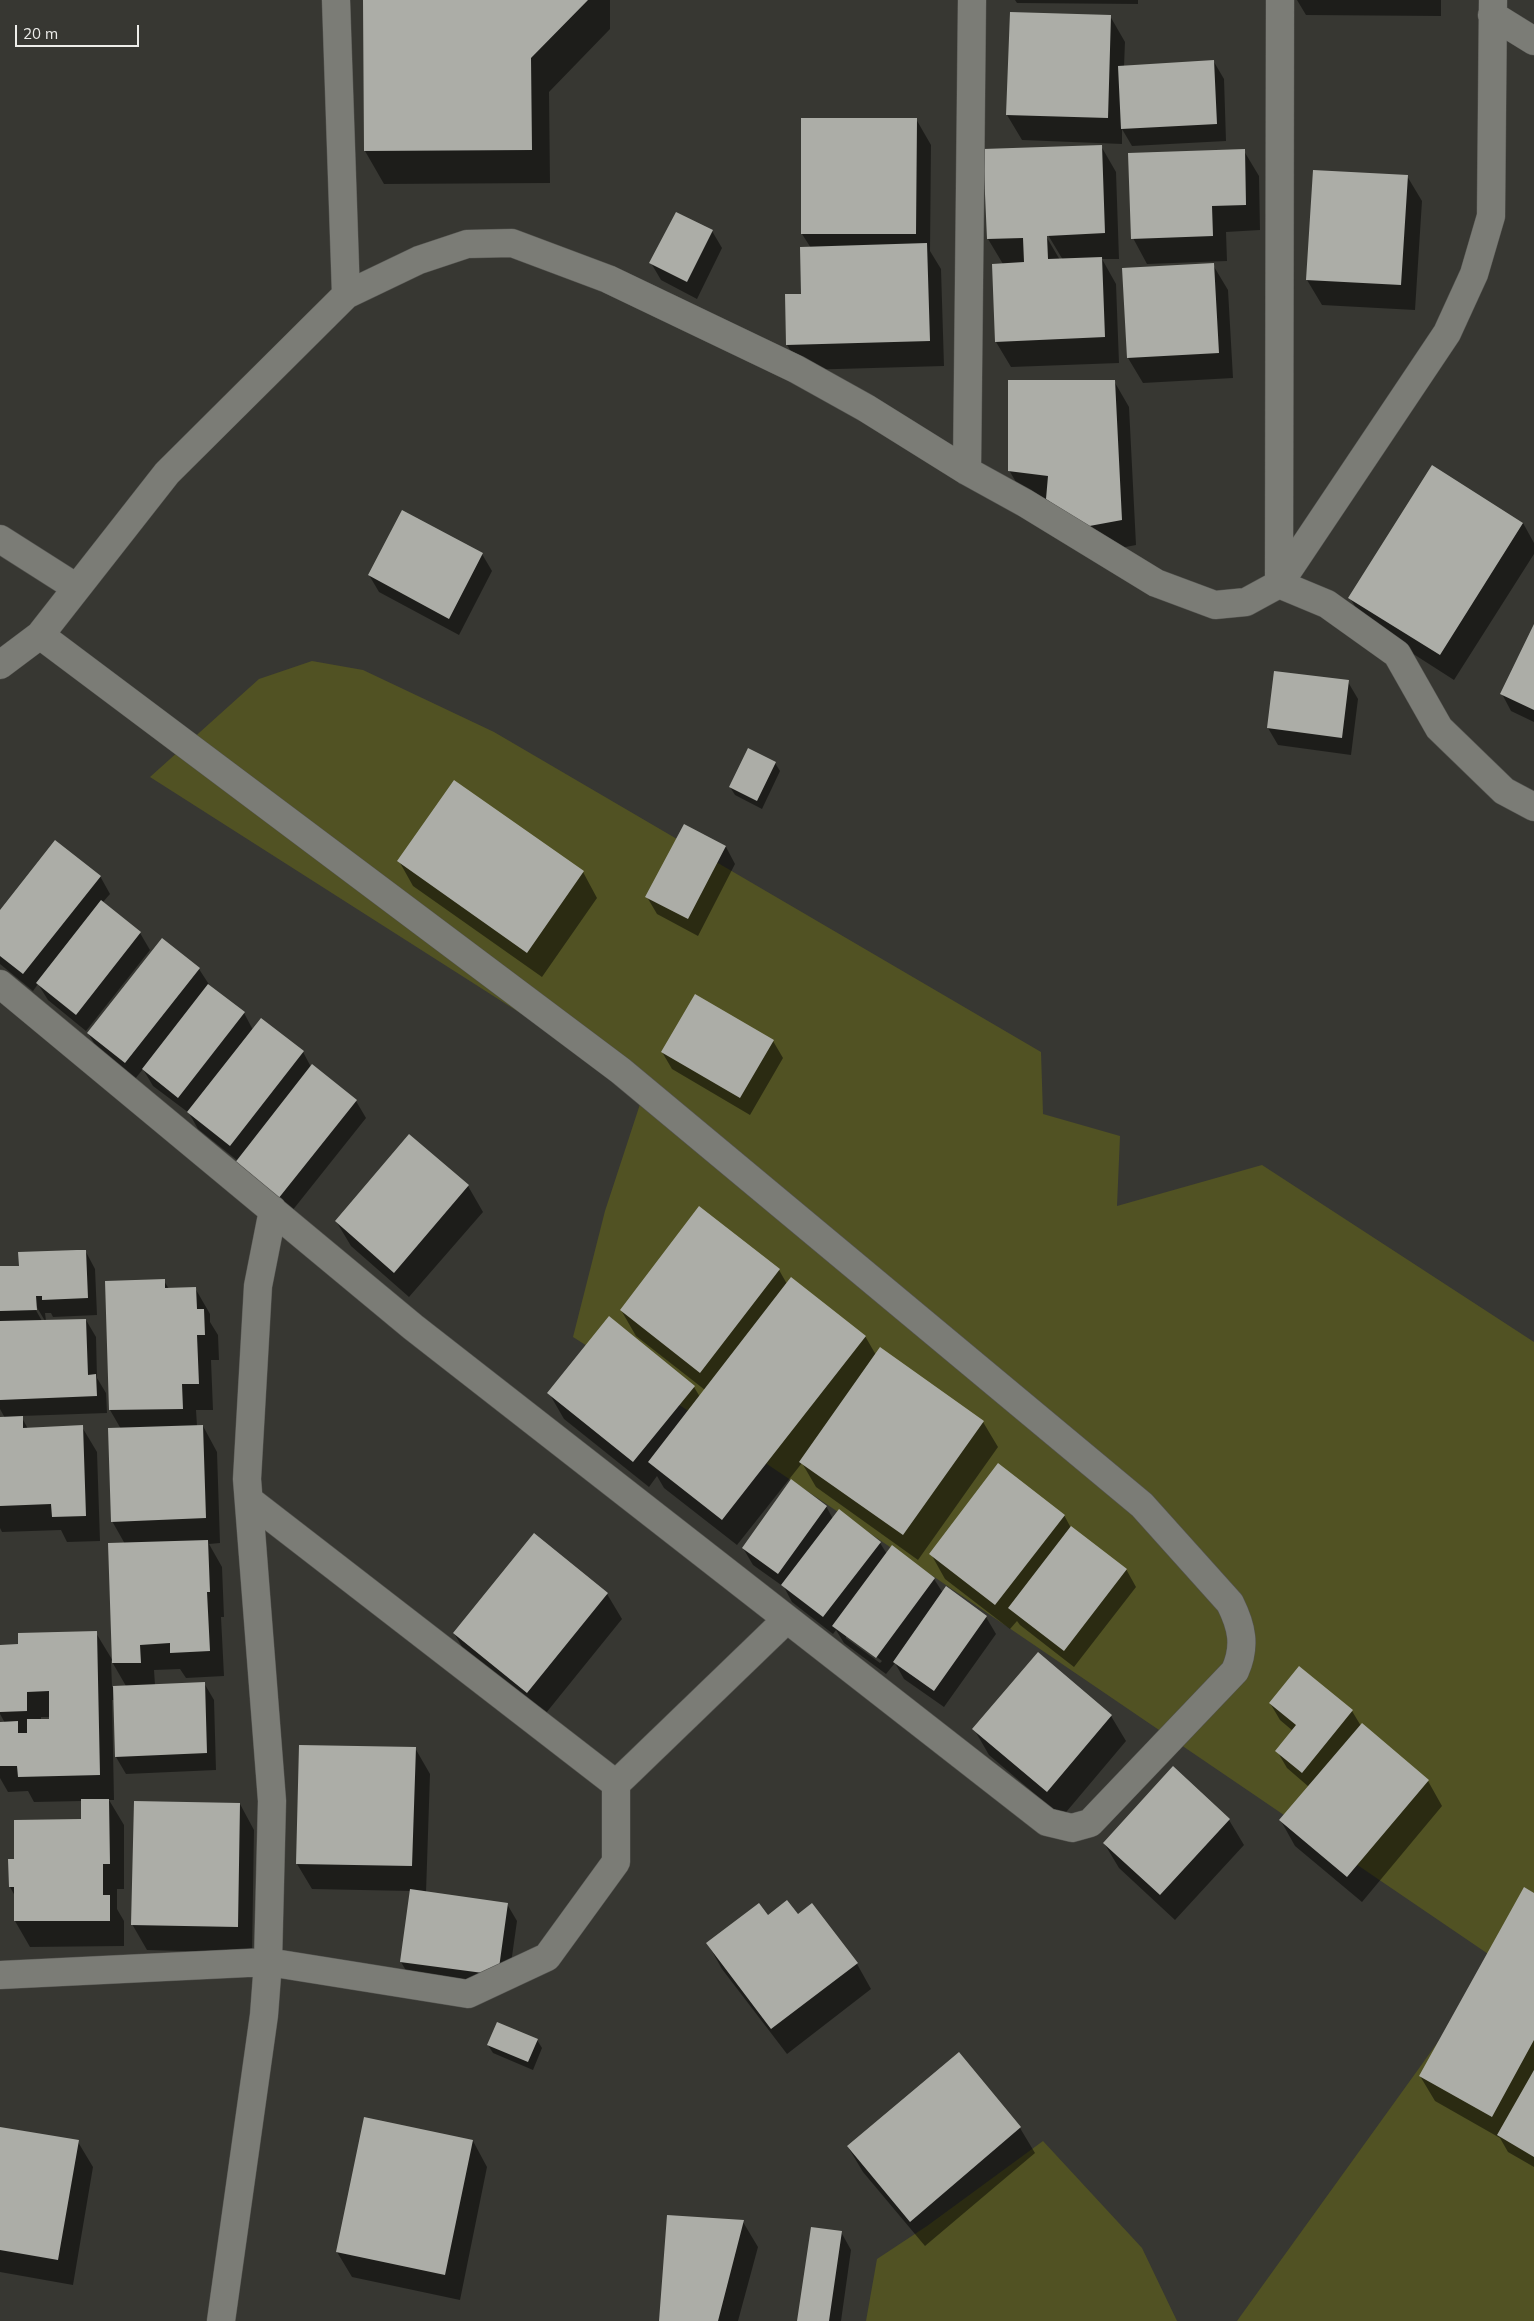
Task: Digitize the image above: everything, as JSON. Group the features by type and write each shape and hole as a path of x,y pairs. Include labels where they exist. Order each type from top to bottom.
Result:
{"street":[{"path":"336,0 346,295"},
{"path":"967,471 972,0"},
{"path":"1280,0 1280,584"},
{"path":"0,665 40,636 167,473 346,295 419,260 467,244 512,243 608,279 796,369 866,408 967,471 1025,503 1156,583 1215,605 1246,602 1280,584 1447,333 1474,274 1492,216 1492,7"},
{"path":"1492,7 1534,41"},
{"path":"0,540 77,588"},
{"path":"1280,584 1327,604 1397,654 1439,728 1504,791 1534,806"},
{"path":"0,984 414,1327 1047,1822 1072,1828 1090,1823 1234,1671 1241,1657 1243,1638 1238,1619 1230,1603 1142,1505 637,1084 40,636"},
{"path":"221,2321 264,2015 268,1962 272,1801 248,1479 258,1286 273,1210"},
{"path":"249,1500 616,1784"},
{"path":"0,1976 268,1962 468,1994 547,1956 616,1862 616,1784 787,1619"}],"shaded area":[{"path":"312,661 363,670 494,732 1041,1052 1043,1114 1120,1136 1117,1206 1262,1165 1534,1342 1534,2321 1237,2321 1497,1960 896,1551 669,1398 573,1337 605,1211 644,1092 150,777 259,679"},
{"path":"1043,2141 1142,2248 1177,2321 866,2321 877,2259 927,2226"}],"building":[{"path":"363,0 588,0 531,58 532,150 364,151"},
{"path":"1010,12 1111,15 1108,118 1006,115"},
{"path":"1214,60 1217,124 1121,129 1118,66"},
{"path":"801,118 917,118 916,234 801,234"},
{"path":"1102,145 1105,233 1047,236 1048,259 1102,257 1105,337 995,342 992,264 1024,262 1023,238 987,239 983,149"},
{"path":"1245,149 1246,205 1212,206 1213,236 1131,239 1128,153"},
{"path":"1313,170 1408,175 1401,285 1306,280"},
{"path":"676,212 713,230 687,282 649,263"},
{"path":"927,243 930,341 786,345 785,294 801,294 800,247"},
{"path":"1214,263 1219,353 1127,358 1122,268"},
{"path":"1008,380 1115,380 1122,520 1084,527 1046,499 1048,476 1008,471"},
{"path":"1432,465 1523,523 1440,655 1348,598"},
{"path":"402,510 483,553 449,619 368,575"},
{"path":"1534,624 1534,710 1500,694"},
{"path":"1274,671 1349,680 1342,738 1267,728"},
{"path":"748,748 776,762 757,801 729,787"},
{"path":"454,780 584,871 527,953 397,861"},
{"path":"684,824 726,846 688,919 645,897"},
{"path":"55,840 101,876 23,974 0,956 0,910"},
{"path":"101,900 141,932 76,1015 36,983"},
{"path":"162,938 200,968 125,1063 87,1033"},
{"path":"208,984 245,1012 178,1098 142,1069"},
{"path":"695,994 774,1040 740,1098 661,1052"},
{"path":"261,1018 304,1051 230,1146 187,1112"},
{"path":"312,1064 357,1100 278,1199 234,1164"},
{"path":"409,1134 469,1185 394,1273 335,1221"},
{"path":"699,1206 780,1269 700,1373 620,1310"},
{"path":"86,1250 88,1298 42,1300 42,1296 36,1296 37,1310 0,1311 0,1266 19,1266 18,1252"},
{"path":"791,1277 866,1336 722,1520 648,1462"},
{"path":"165,1279 165,1288 196,1287 197,1309 204,1309 205,1335 197,1335 199,1384 182,1384 183,1409 109,1410 105,1281"},
{"path":"609,1316 695,1386 633,1462 547,1393"},
{"path":"86,1319 88,1375 96,1374 97,1396 0,1400 0,1321"},
{"path":"880,1347 984,1421 903,1535 799,1462"},
{"path":"23,1416 23,1428 83,1425 86,1516 52,1517 51,1504 0,1506 0,1417"},
{"path":"203,1425 206,1518 111,1522 108,1428"},
{"path":"998,1463 1065,1515 995,1605 929,1554"},
{"path":"791,1479 827,1506 778,1574 742,1548"},
{"path":"839,1509 881,1542 823,1617 781,1585"},
{"path":"1071,1526 1127,1569 1064,1651 1008,1608"},
{"path":"534,1533 608,1593 527,1693 453,1633"},
{"path":"208,1540 210,1592 207,1592 210,1651 170,1653 170,1643 140,1645 141,1663 112,1663 108,1543"},
{"path":"892,1545 935,1578 876,1658 832,1626"},
{"path":"946,1586 987,1616 934,1691 893,1662"},
{"path":"97,1631 100,1775 18,1777 17,1766 0,1766 0,1722 18,1721 18,1733 27,1733 27,1719 49,1719 49,1691 27,1692 27,1711 0,1712 0,1645 18,1644 18,1633"},
{"path":"1038,1652 1112,1715 1047,1792 972,1729"},
{"path":"1299,1666 1353,1710 1302,1773 1275,1751 1296,1725 1269,1703"},
{"path":"205,1682 207,1753 115,1757 113,1686"},
{"path":"1362,1723 1429,1780 1347,1877 1279,1820"},
{"path":"299,1745 416,1747 412,1866 296,1864"},
{"path":"1173,1766 1230,1819 1160,1895 1103,1843"},
{"path":"81,1799 109,1799 110,1864 103,1864 103,1895 110,1895 110,1921 14,1921 14,1887 9,1887 8,1859 14,1859 14,1820 81,1819"},
{"path":"134,1801 240,1803 238,1927 131,1925"},
{"path":"1524,1887 1534,1893 1534,2040 1492,2117 1419,2076"},
{"path":"410,1889 508,1903 498,1975 400,1962"},
{"path":"787,1900 798,1914 812,1903 858,1963 771,2029 706,1943 759,1903 768,1915"},
{"path":"497,2022 538,2039 528,2062 487,2045"},
{"path":"959,2052 1021,2127 910,2222 847,2146"},
{"path":"1534,2070 1534,2157 1497,2135"},
{"path":"364,2117 473,2140 445,2275 336,2252"},
{"path":"0,2127 79,2140 58,2260 0,2250"},
{"path":"667,2215 744,2220 718,2321 659,2321"},
{"path":"811,2227 842,2231 829,2321 797,2321"}]}
